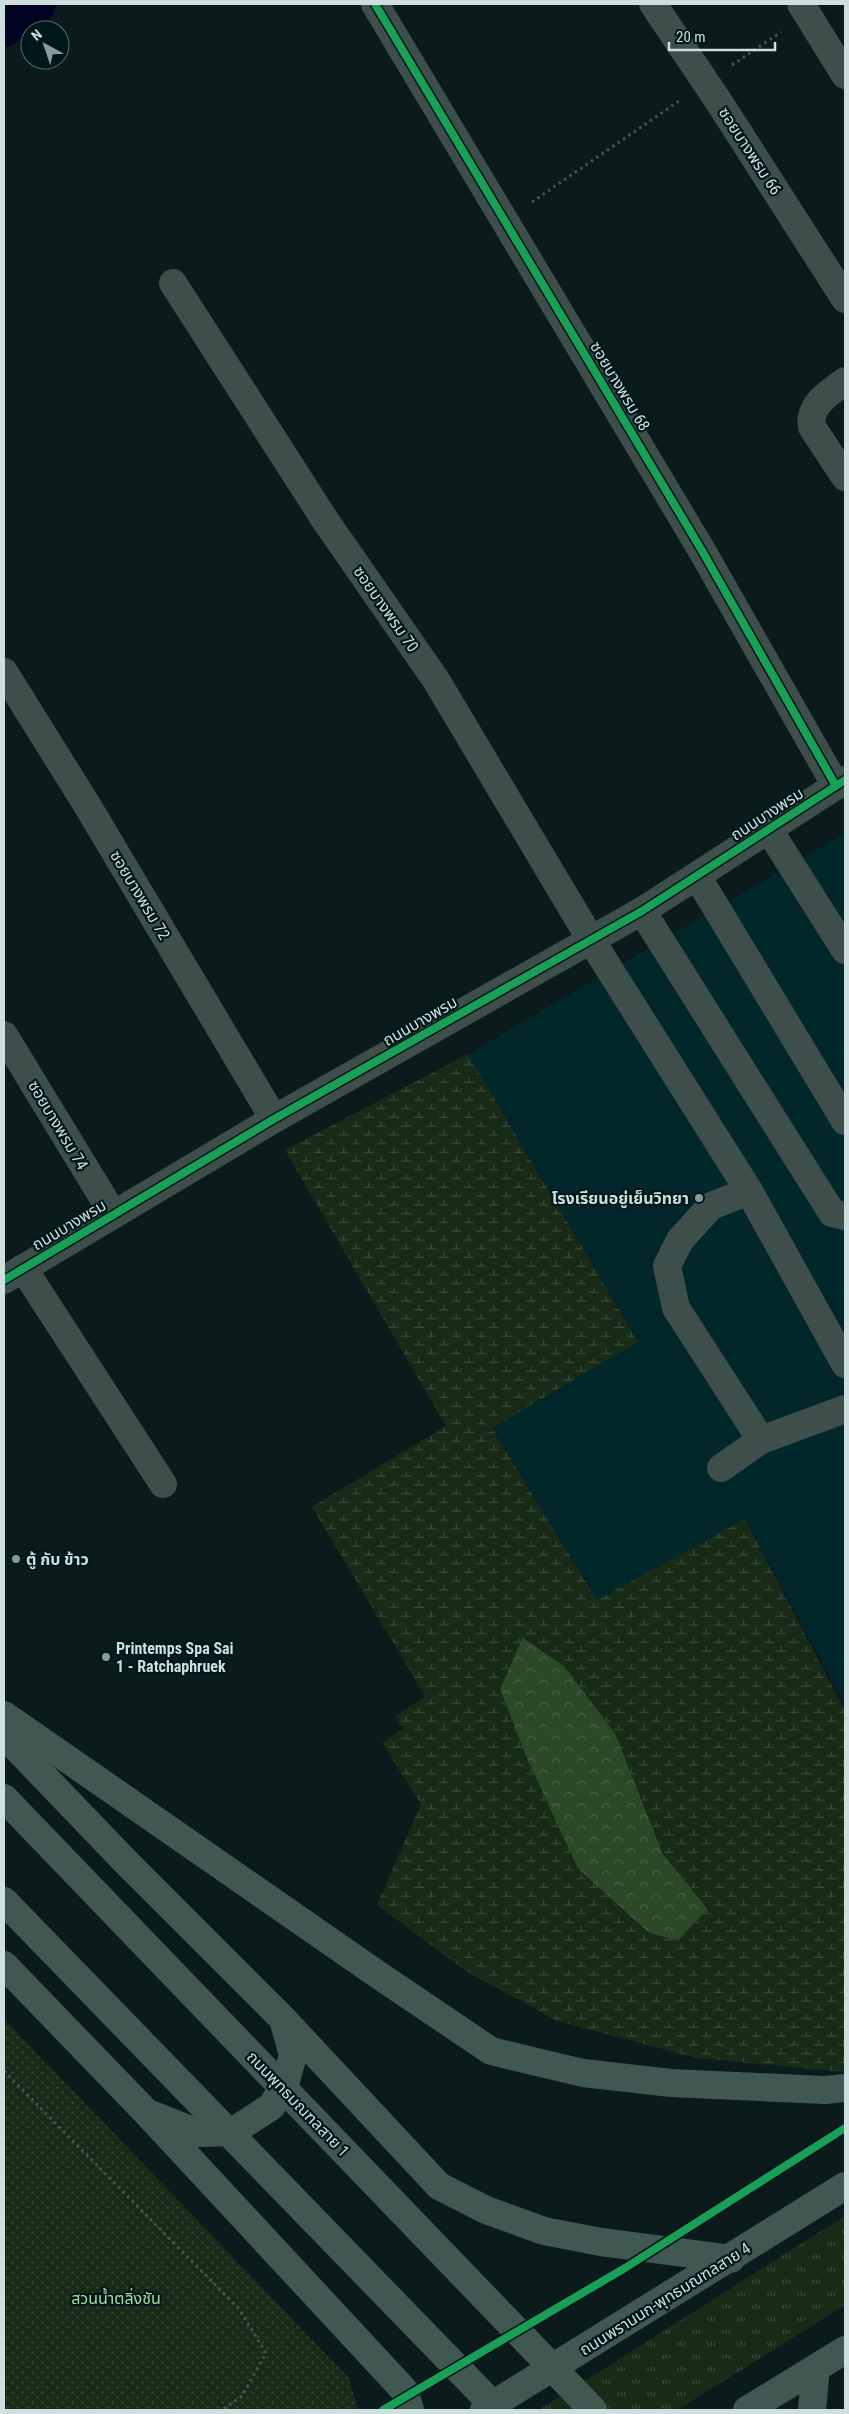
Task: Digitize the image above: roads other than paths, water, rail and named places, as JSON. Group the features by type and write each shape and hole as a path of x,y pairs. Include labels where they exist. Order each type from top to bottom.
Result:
{"main road":[{"path":"4,1715 377,1974 491,2050 583,2073 671,2083 825,2090 845,2088"},
{"path":"4,1735 125,1861 283,2019 439,2186 486,2210 544,2231 601,2242 731,2259"},
{"name":"ถนนพุทธมณฑลสาย 1","path":"4,1798 593,2410"},
{"path":"4,1901 498,2410"},
{"path":"4,1965 146,2112 404,2390 410,2410"},
{"path":"146,2112 198,2133 232,2132 272,2106 286,2081 293,2054 283,2019"},
{"name":"ถนนพรานนก-พุทธมณฑลสาย 4","path":"484,2410 731,2259 845,2186"},
{"path":"748,2410 845,2350"},
{"path":"812,2410 816,2368"}],"street":[{"name":"ซอยบางพรม 68","path":"375,4 841,783"},
{"name":"ซอยบางพรม 66","path":"653,4 845,299"},
{"path":"804,9 845,75"},
{"name":"ซอยบางพรม 70","path":"173,283 325,520 436,680 591,940 749,1191 843,1354"},
{"path":"845,380 815,405 810,417 812,427 845,477"},
{"name":"ซอยบางพรม 72","path":"4,672 87,805 274,1119"},
{"name":"ถนนบางพรม","path":"13,1274 274,1119 642,911 841,783"},
{"path":"769,830 845,950"},
{"path":"697,876 845,1121"},
{"path":"642,911 832,1213 845,1216"},
{"name":"ซอยบางพรม 74","path":"4,1035 113,1214"},
{"path":"749,1191 711,1206 680,1240 668,1266 676,1308 761,1440"},
{"path":"13,1274 163,1484"},
{"path":"720,1468 761,1440 845,1409"}],"waterway":[{"path":"4,28 37,4"}],"place":[{"name":"โรงเรียนอยู่เย็นวิทยา","path":"699,1198"},
{"name":"ตู้ กับ ข้าว","path":"16,1559"},
{"name":"Printemps Spa Sai 1 - Ratchaphruek","path":"106,1657"}],"park label":[{"name":"สวนน้ำตลิ่งชัน","path":"116,2298"}]}
